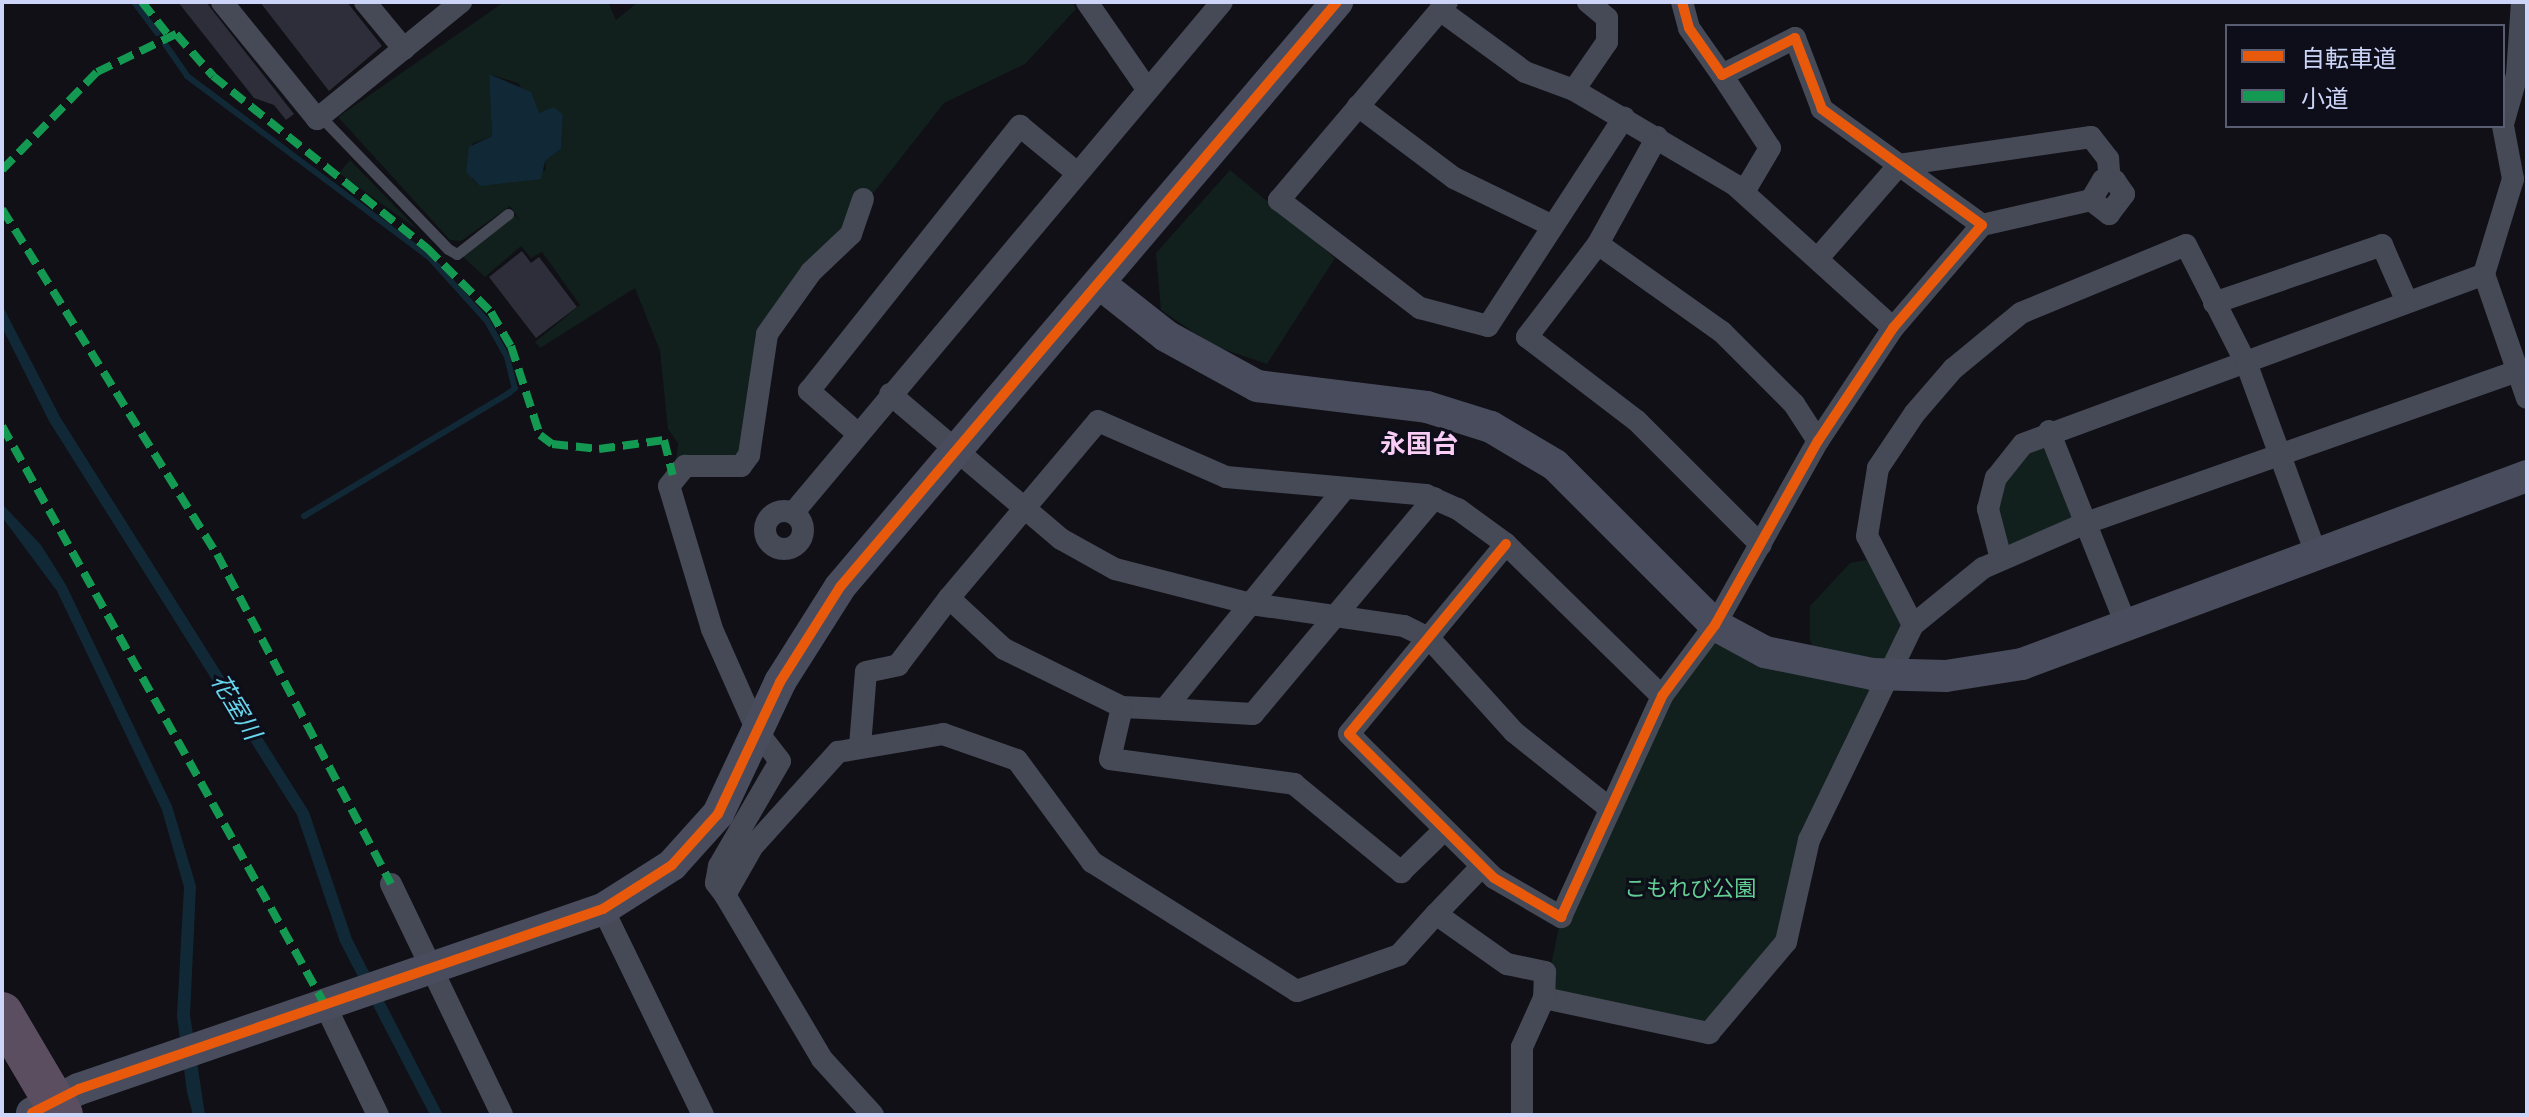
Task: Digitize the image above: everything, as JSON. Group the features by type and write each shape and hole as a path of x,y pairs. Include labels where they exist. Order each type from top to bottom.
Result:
{"highway":[{"path":"2,1013 46,1111"},
{"path":"2,1060 46,1111"}],"street":[{"path":"222,2 321,117 461,2"},
{"path":"365,2 404,49"},
{"path":"1087,2 1147,89"},
{"path":"793,513 857,433 1222,2"},
{"path":"46,1111 330,1003 603,909 694,843 718,814 780,682 840,587 1337,2"},
{"path":"1574,90 1607,42 1607,18 1588,2"},
{"path":"1682,2 1689,28 1770,148 1744,192"},
{"path":"2505,118 2517,75 2522,2"},
{"path":"1624,117 1488,326 1420,308 1279,200 1443,6 1525,72 1574,90 1624,117 1744,192 1819,257 1893,328"},
{"path":"1722,75 1795,38 1822,109 1982,225"},
{"path":"1358,106 1454,178 1553,226"},
{"path":"857,433 809,391 1020,126 1077,173"},
{"path":"2504,128 2513,179 2484,274 2527,398"},
{"path":"1657,137 1598,244 1527,337 1637,421 1761,545"},
{"path":"1506,544 1349,734 1481,867 1561,917 1608,807 1662,696 1715,625 1818,441 1893,328 1982,225 2091,200 2105,213 2116,210 2124,194 2110,180 2108,159 2091,137 1899,165 1819,257"},
{"path":"863,199 851,234 811,272 767,334 749,455 741,466 685,466 669,486 712,629 758,733 780,761 719,866 716,883 822,1059 873,1115"},
{"path":"1598,244 1722,332 1794,404 1818,441"},
{"path":"1913,625 1867,536 1878,468 1953,369 2021,313 2186,245 2247,365 2316,554"},
{"path":"2214,303 2382,245 2407,302"},
{"path":"2001,559 1989,529 1996,478 2023,444 2049,431 2247,365 2484,274"},
{"path":"1099,283 1166,336 1257,386 1427,407 1491,427 1555,465 1715,625 1765,652 1891,675 2022,664 2527,476"},
{"path":"1544,998 1709,1033 1786,942 1809,840 1913,625 2001,559 2086,523 2281,457 2517,371"},
{"path":"890,394 1022,507 1115,569 1251,604 1339,613 1429,638 1514,732 1608,807"},
{"path":"860,746 866,672 898,665 1022,507 1098,421 1226,477 1434,498 1506,544 1662,696"},
{"path":"2049,431 2127,627"},
{"path":"1165,709 1345,488"},
{"path":"949,598 1004,649 1122,707 1253,714 1434,498"},
{"path":"1122,707 1110,759 1294,784 1401,872 1444,830"},
{"path":"725,895 764,834 838,752 943,734 1017,760 1092,862 1297,991 1399,955 1481,867"},
{"path":"391,884 429,969 502,1115"},
{"path":"603,909 703,1115"},
{"path":"1436,914 1507,964 1545,972 1544,998 1522,1047 1522,1115"},
{"path":"330,1003 378,1115"}],"lane":[{"path":"321,117 448,249 457,254 508,214"}],"green space":[{"path":"504,2 608,2 616,20 638,2 1072,2 1076,9 1025,64 944,103 765,331 743,457 675,471 678,443 668,429 660,351 635,288 540,348 535,342 580,305 542,252 531,258 521,246 485,277 461,255 513,214 521,222 510,206 461,241 450,240 338,117","holes":["489,74 518,83 539,113 554,108 563,115 561,149 545,161 546,170 480,186 472,179 472,144 492,136"]},
{"path":"350,160 418,230 339,173"},
{"path":"1230,170 1335,258 1267,364 1214,346 1161,310 1156,253"},
{"path":"2049,431 2086,523 2001,559 1996,478"},
{"path":"1867,560 1906,625 1895,662 1814,651 1810,640 1810,606 1850,563"},
{"name":"こもれび公園","path":"1715,625 1891,675 1847,753 1786,942 1709,1033 1544,998 1561,917 1608,807"}],"water":[{"path":"489,74 531,92 539,113 554,107 563,115 561,149 545,161 541,179 480,186 466,172 469,147 492,136"},
{"name":"花室川","path":"2,305 60,417 309,812 352,939 443,1115 430,1115 340,942 297,815 49,421 2,327"},
{"path":"2,504 41,545 66,585 172,806 196,886 190,1015 205,1115 193,1115 187,1092 177,1016 184,887 162,810 57,591 2,517"}],"building":[{"path":"178,2 206,2 294,114 286,120 274,105 254,98"},
{"path":"260,2 347,2 382,46 329,91"},
{"path":"522,251 531,263 539,257 577,307 536,338 489,277"}],"waterway":[{"path":"134,2 157,33"},
{"path":"165,44 187,76 430,258 487,321 507,357 515,388 509,393 304,516"}],"marked path":[{"path":"142,2 169,36"},
{"path":"2,170 97,72 176,34 213,76 427,248 491,312 511,346 540,435 552,444 599,449 664,440 673,475"},
{"path":"2,209 217,554 391,884"},
{"path":"2,426 325,1005"}],"cycle path":[{"path":"32,1113 79,1089 603,909 672,865 718,814 780,682 840,587 1337,2"},
{"path":"1506,544 1349,734 1494,878 1561,917 1662,696 1715,625 1818,441 1893,328 1982,225 1822,109 1795,38 1722,75 1689,28 1682,2"}],"district":[{"name":"永国台","path":"1419,444"}]}
